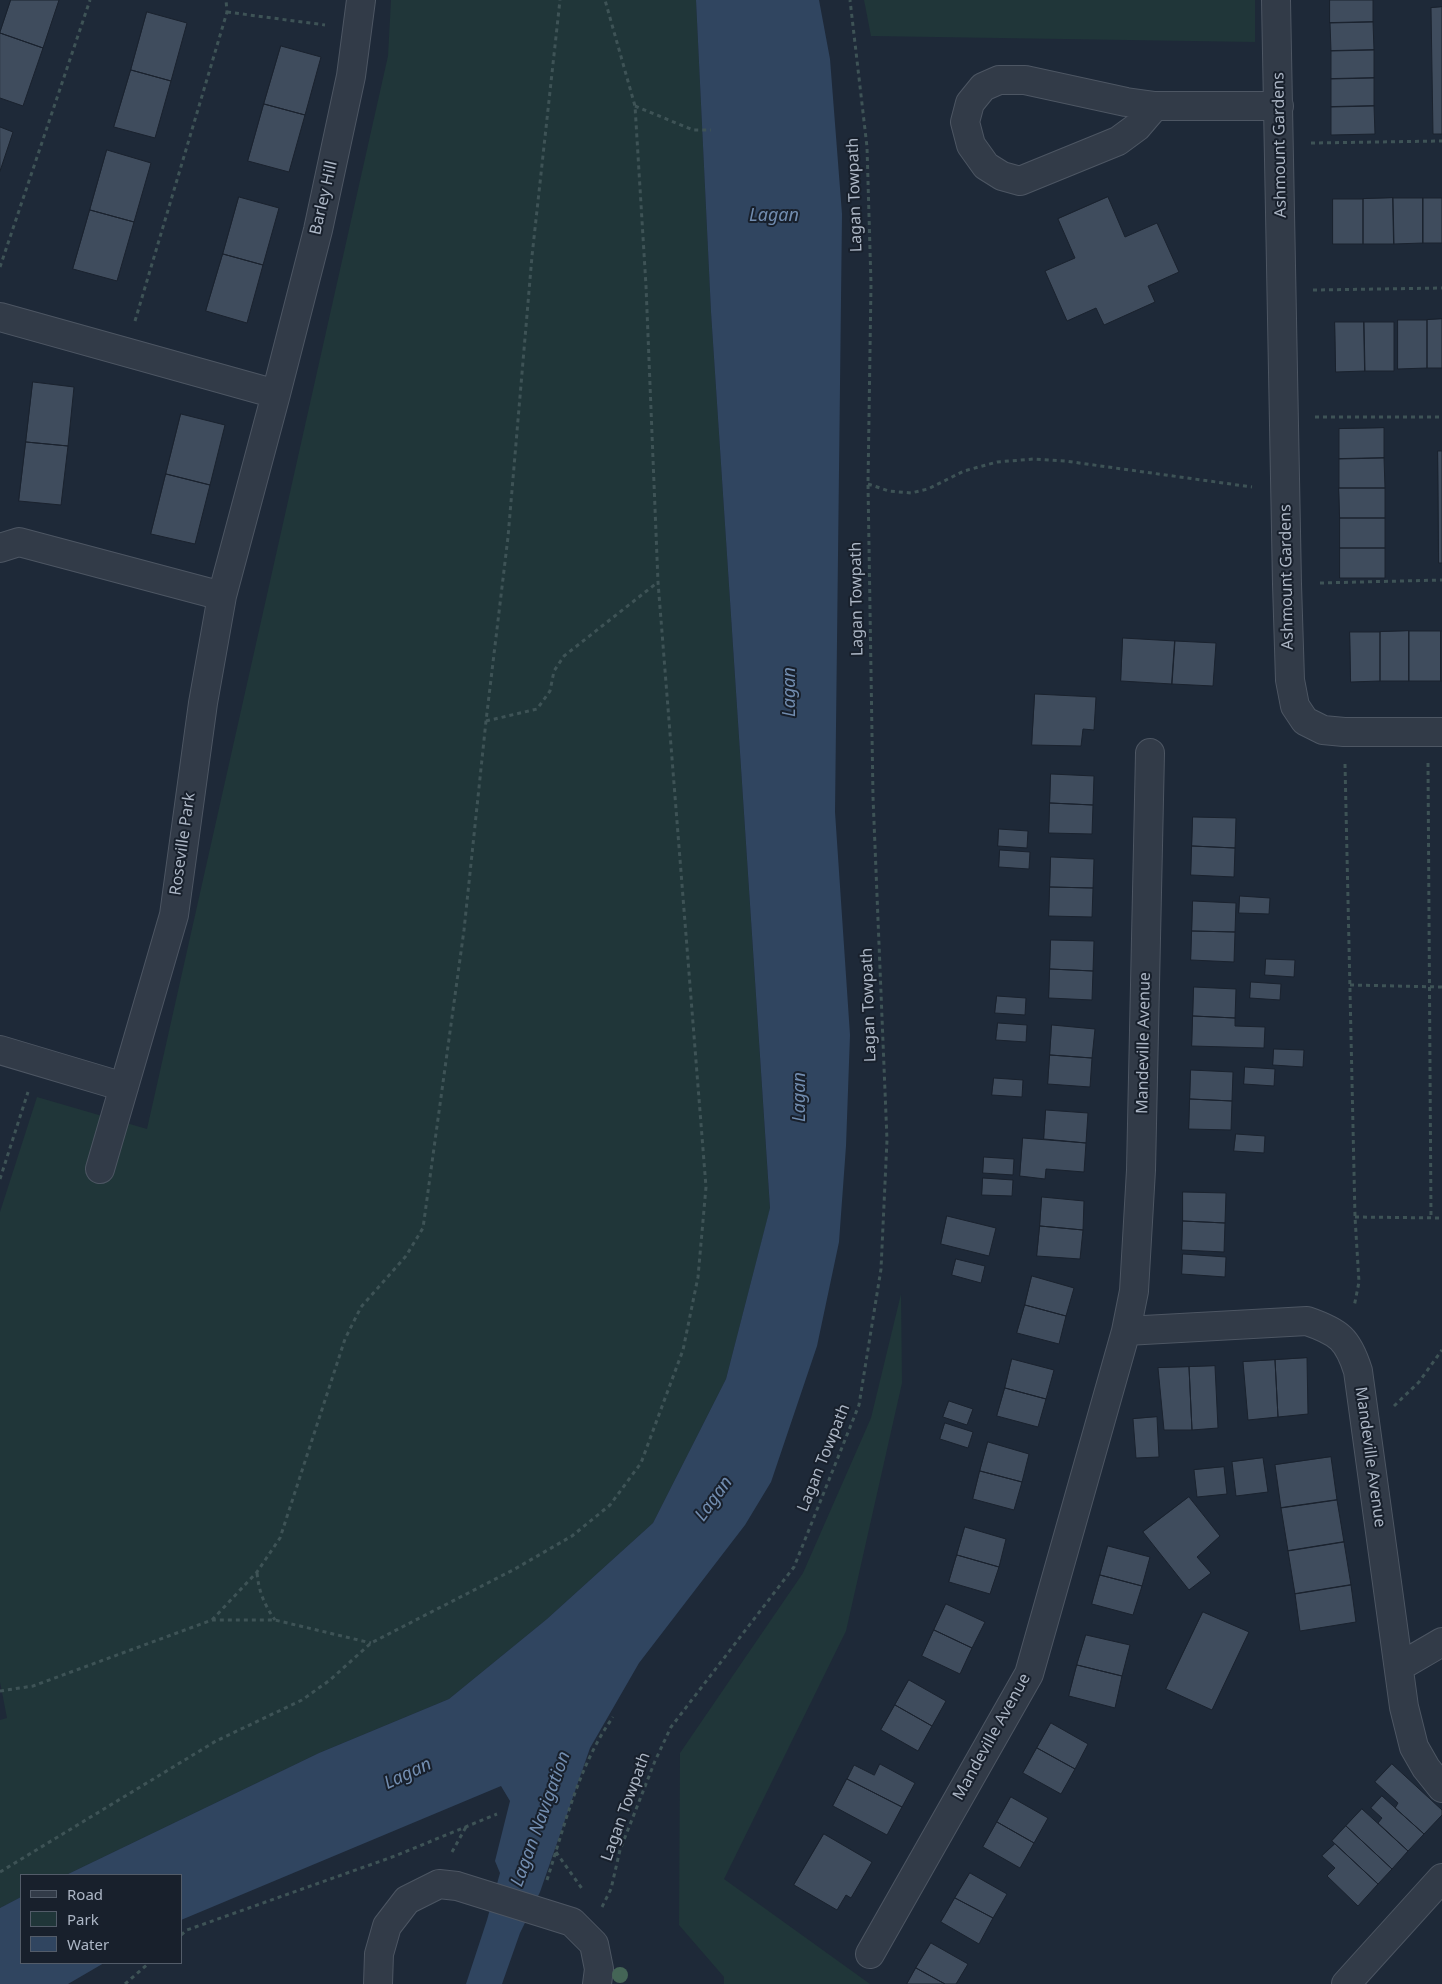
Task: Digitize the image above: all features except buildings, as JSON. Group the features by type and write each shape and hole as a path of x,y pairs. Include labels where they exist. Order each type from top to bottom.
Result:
{"street":[{"name":"Barley Hill","path":"222,596 276,394 324,201 351,76 361,0"},
{"name":"Ashmount Gardens","path":"1276,0 1283,291 1287,584 1290,680 1295,706 1306,721 1323,730 1344,732 1435,732"},
{"path":"1155,106 1136,127 1118,141 1020,181 1002,176 986,166 971,145 965,122 970,103 983,87 999,80 1025,80 1126,102 1155,106 1279,106"},
{"path":"0,316 276,394"},
{"path":"0,548 19,542 222,596"},
{"name":"Roseville Park","path":"100,1169 174,915 203,703 222,596"},
{"name":"Mandeville Avenue","path":"870,1954 1029,1674 1126,1331 1134,1291 1141,1170 1150,753"},
{"path":"0,1050 124,1087"},
{"name":"Mandeville Avenue","path":"1126,1331 1308,1321 1327,1328 1341,1337 1352,1351 1358,1371 1404,1707 1414,1747 1426,1768 1442,1788"},
{"path":"1399,1667 1442,1642"},
{"path":"1346,1984 1442,1878"},
{"path":"378,1984 379,1954 387,1926 407,1900 439,1884 457,1886 583,1922 594,1944 599,1969 597,1984"}],"path":[{"path":"0,266 90,0"},
{"path":"126,352 227,12 226,0"},
{"path":"212,1620 257,1572 280,1538 344,1339 361,1307 406,1256 423,1228 464,930 508,537 532,256 560,0"},
{"path":"0,1872 216,1741 302,1700 330,1680 371,1643 513,1570 572,1536 610,1505 640,1463 683,1350 698,1277 706,1187 658,582 646,296 635,106 605,0"},
{"name":"Lagan Towpath","path":"583,1922 611,1889 620,1850 655,1761 671,1727 794,1567 859,1405 880,1269 887,1140 873,797 868,484 871,284 867,147 850,0"},
{"path":"227,12 357,30"},
{"path":"635,106 693,130 711,130"},
{"path":"1280,144 1442,140"},
{"path":"1283,291 1442,288"},
{"path":"1284,417 1442,417"},
{"path":"868,484 889,491 911,494 928,489 964,472 988,464 1034,459 1065,461 1285,492"},
{"path":"1287,584 1442,580"},
{"path":"486,722 537,709 550,691 554,671 564,656 658,582"},
{"path":"1341,1337 1353,1310 1359,1282 1344,732"},
{"path":"1431,1218 1429,987 1435,732"},
{"path":"1350,985 1442,987"},
{"path":"0,1180 38,1062"},
{"path":"1356,1217 1442,1218"},
{"path":"1365,1422 1397,1404 1419,1382 1442,1350"},
{"path":"257,1572 258,1588 264,1603 276,1620"},
{"path":"0,1691 33,1686 212,1620 276,1620 371,1643"},
{"path":"544,1888 587,1761 599,1737 613,1717"},
{"path":"182,1934 187,1930 395,1856 497,1814"},
{"path":"556,1852 583,1922"},
{"path":"124,1984 148,1964"}],"green space":[{"path":"391,0 696,0 711,312 770,1209 726,1379 653,1523 547,1619 449,1699 319,1753 68,1874 20,1874 20,1898 0,1908 0,1720 7,1718 0,1682 0,1212 37,1097 147,1129 388,56"},
{"path":"864,0 1255,0 1255,42 871,36"},
{"path":"901,1294 902,1383 846,1631 724,1879 870,1984 724,1984 724,1977 679,1925 680,1753 803,1573 871,1418"}],"water":[{"name":"Lagan","path":"696,0 819,0 830,59 842,214 835,812 850,1035 846,1146 839,1242 817,1346 771,1482 745,1525 639,1663 590,1748 540,1892 520,1933 502,1984 466,1984 500,1873 495,1861 510,1801 501,1786 182,1920 182,1874 68,1874 319,1753 449,1699 547,1619 653,1523 726,1379 770,1208 711,312"},
{"path":"20,1898 20,1964 102,1964 68,1984 0,1984 0,1908"}],"water label":[{"name":"Lagan Navigation","path":"541,1819"}]}
